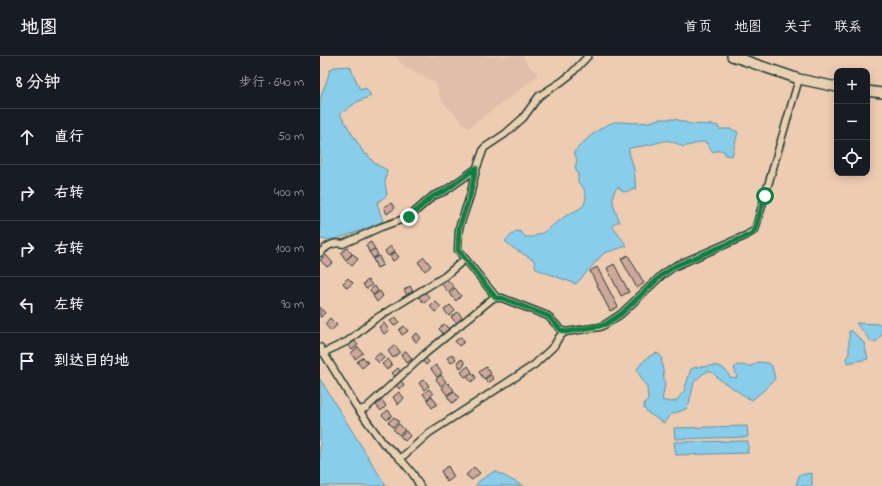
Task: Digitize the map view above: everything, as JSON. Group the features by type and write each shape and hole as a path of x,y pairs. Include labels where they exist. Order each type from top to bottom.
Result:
{"main road":[{"path":"732,56 799,79 834,86"},
{"path":"870,91 882,93"}],"street":[{"path":"496,298 458,250 459,228 470,196 476,168 484,148 505,134 523,118 539,96 570,75 588,56"},
{"path":"400,458 429,433 534,365 554,346 559,337 565,332 606,324 621,314 662,275 675,266 745,236 755,230 799,79"},
{"path":"320,253 329,245 338,243 343,244 386,225 409,217 433,196 445,191 476,168"},
{"path":"420,486 413,474 400,458 383,443 358,410 322,350 348,341 376,319 444,276 465,259"},
{"path":"358,410 366,408 426,353 491,299 502,298 548,316 561,330 565,332"}],"shaded area":[{"path":"395,56 523,56 528,65 537,73 537,77 468,128 441,100 436,83 406,68"}],"water":[{"path":"350,66 360,90 366,88 371,96 357,102 340,114 365,155 367,154 374,163 387,170 385,183 387,195 377,203 383,221 343,237 326,240 320,239 320,102 330,70 334,67"},
{"path":"659,119 675,119 690,124 714,125 718,126 719,129 731,129 738,132 732,156 725,155 725,152 721,150 712,152 706,142 683,147 673,142 663,141 629,148 634,169 636,189 624,192 618,187 615,190 613,194 613,203 620,222 616,222 612,226 627,246 604,253 576,284 536,269 534,260 513,248 505,241 516,231 521,232 526,237 533,237 544,232 567,215 584,205 586,198 584,189 578,182 578,174 575,168 577,160 574,152 593,134 611,123 643,123"},
{"path":"856,323 882,324 882,334 876,342 872,342"},
{"path":"849,331 852,331 864,343 868,359 847,363 846,358 849,354"},
{"path":"657,353 661,356 665,385 662,400 671,402 676,401 684,391 691,369 696,367 720,366 730,377 735,378 737,377 734,368 737,365 751,366 758,362 768,363 772,366 775,379 752,400 709,371 704,373 694,382 689,404 686,409 670,415 664,423 644,409 644,404 648,400 647,388 637,370 645,360"},
{"path":"320,379 386,486 320,486"},
{"path":"747,426 748,437 675,439 674,428"},
{"path":"748,441 748,453 676,455 674,442"},
{"path":"495,471 523,486 476,486 479,481"},
{"path":"812,473 812,486 796,486 799,475"}],"building":[{"path":"391,203 395,208 387,214 384,207"},
{"path":"371,242 375,249 369,252 366,245"},
{"path":"391,246 395,251 388,256 385,251"},
{"path":"347,248 352,254 346,260 341,253"},
{"path":"375,249 378,255 373,258 369,252"},
{"path":"395,252 399,257 393,261 390,256"},
{"path":"353,254 358,259 352,266 346,260"},
{"path":"326,255 333,263 327,267 320,260"},
{"path":"628,255 644,283 637,288 621,259"},
{"path":"379,256 383,265 377,268 373,259"},
{"path":"424,257 431,266 425,271 418,262"},
{"path":"614,264 629,292 621,296 607,268"},
{"path":"597,267 618,307 610,311 590,271"},
{"path":"445,277 454,287 448,292 440,282"},
{"path":"348,278 353,283 347,288 343,283"},
{"path":"368,280 372,285 366,289 363,284"},
{"path":"375,286 378,291 373,295 370,290"},
{"path":"410,286 414,293 409,298 404,290"},
{"path":"455,288 461,296 456,301 449,293"},
{"path":"423,290 430,298 424,303 417,295"},
{"path":"380,291 383,296 377,302 373,296"},
{"path":"435,301 441,307 435,312 430,306"},
{"path":"450,305 455,311 449,316 444,310"},
{"path":"320,307 325,313 321,317 320,317"},
{"path":"458,312 464,320 458,325 451,317"},
{"path":"396,317 399,322 394,326 390,321"},
{"path":"330,318 337,325 331,331 325,324"},
{"path":"384,323 389,330 384,334 379,327"},
{"path":"444,324 450,330 444,335 439,329"},
{"path":"404,326 408,331 402,335 399,330"},
{"path":"417,333 421,338 416,342 412,337"},
{"path":"461,337 464,342 459,346 455,341"},
{"path":"353,339 358,345 352,350 347,343"},
{"path":"395,345 400,352 393,358 388,351"},
{"path":"358,347 363,353 355,359 351,353"},
{"path":"406,351 412,359 407,363 401,355"},
{"path":"380,353 384,358 379,363 374,358"},
{"path":"452,354 456,359 451,363 447,358"},
{"path":"363,357 368,363 362,368 357,362"},
{"path":"425,357 429,362 426,365 422,360"},
{"path":"388,359 392,364 387,370 382,364"},
{"path":"462,359 465,364 460,368 457,362"},
{"path":"436,365 442,373 437,377 431,369"},
{"path":"468,366 472,372 465,377 461,372"},
{"path":"486,367 491,373 484,379 479,372"},
{"path":"398,368 402,373 397,379 392,373"},
{"path":"473,373 476,378 471,382 467,377"},
{"path":"441,375 446,382 441,386 436,379"},
{"path":"491,375 494,379 488,383 485,379"},
{"path":"400,379 404,385 399,389 395,383"},
{"path":"424,379 429,386 424,390 419,383"},
{"path":"448,383 454,390 447,395 442,388"},
{"path":"429,389 433,394 427,399 423,394"},
{"path":"454,391 459,398 452,403 447,396"},
{"path":"399,392 404,398 398,405 393,397"},
{"path":"432,396 437,404 432,408 427,400"},
{"path":"382,400 386,406 381,411 376,405"},
{"path":"388,410 392,415 387,420 382,415"},
{"path":"394,417 399,422 393,427 388,422"},
{"path":"399,424 405,430 399,435 393,429"},
{"path":"406,431 410,436 405,441 400,436"},
{"path":"448,466 454,477 447,482 441,471"},
{"path":"474,467 480,473 472,480 466,475"}],"route":[{"path":"409,217 433,196 445,191 476,168 470,196 463,212 459,228 458,250 496,298 502,298 548,316 561,330 565,332 568,330 606,324 621,314 662,275 675,266 751,234 755,230 765,196"}]}
